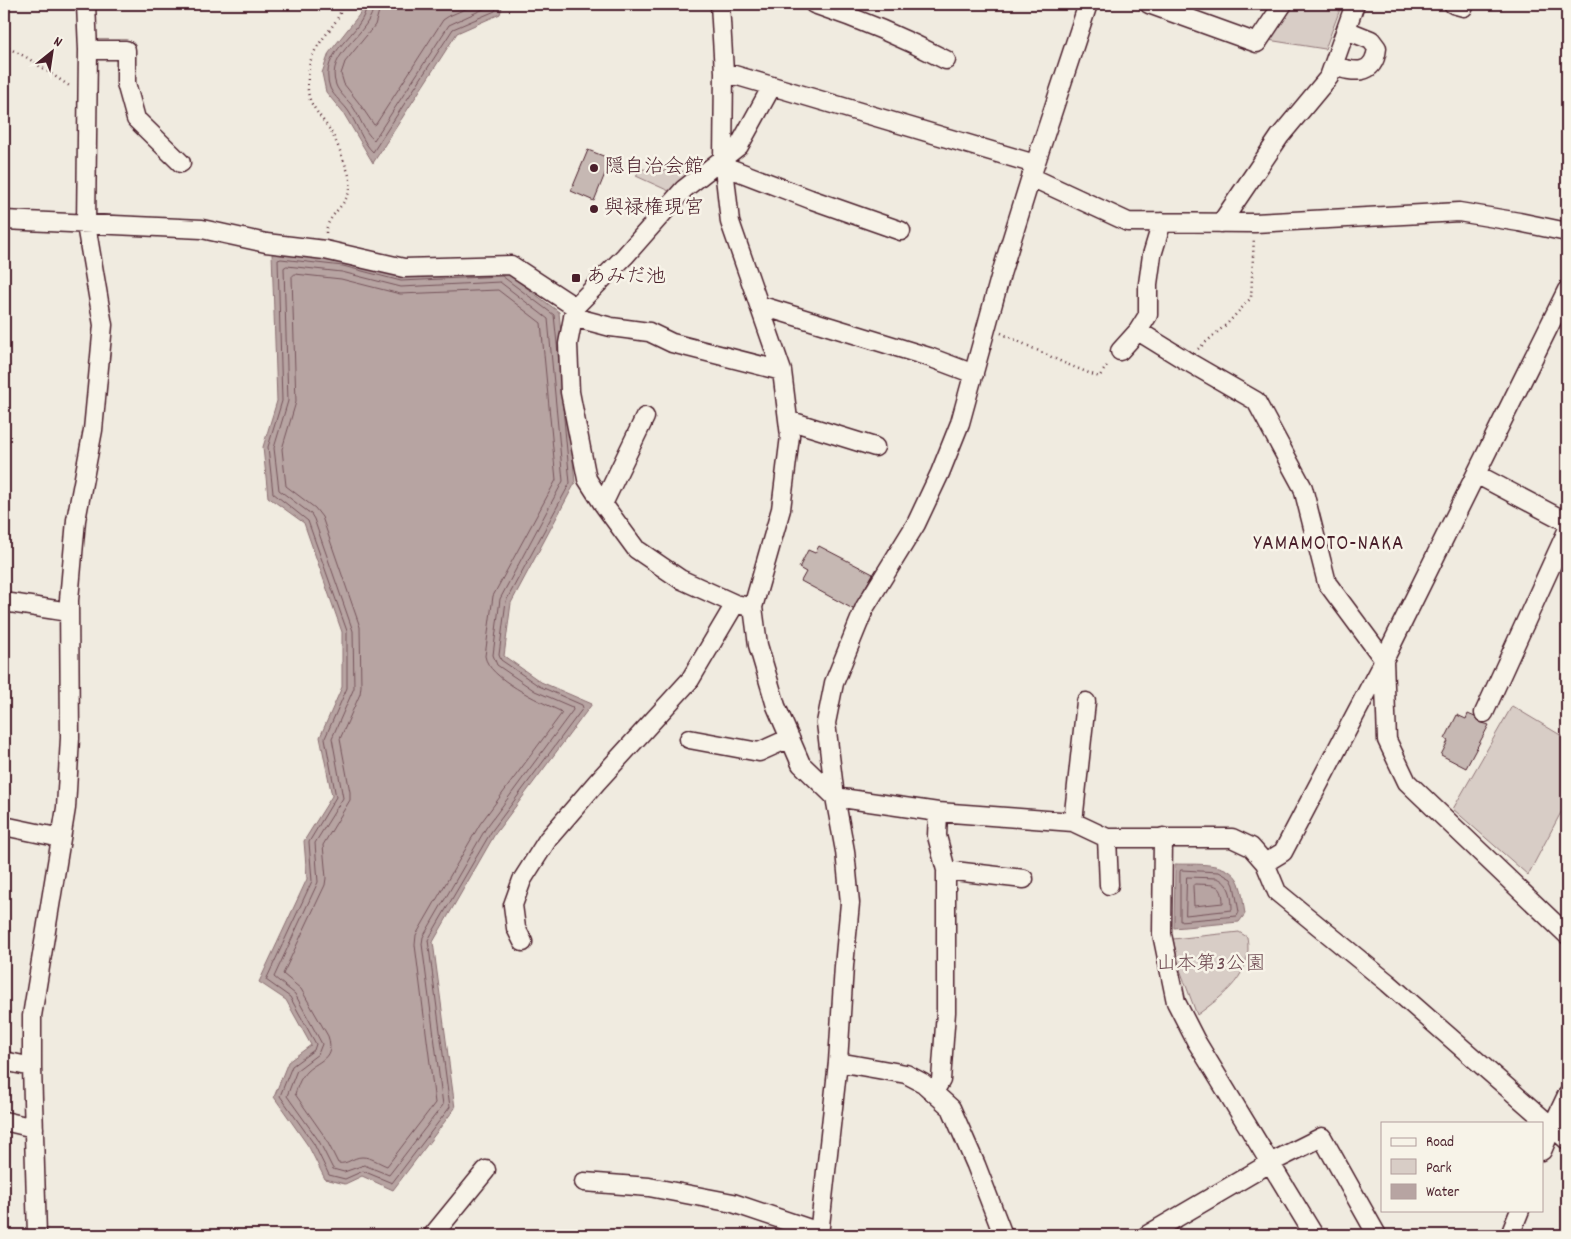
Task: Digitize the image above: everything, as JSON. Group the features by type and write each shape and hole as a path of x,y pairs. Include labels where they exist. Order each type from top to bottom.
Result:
{"street":[{"path":"37,1235 32,1016 66,808 70,738 69,612 76,520 93,430 103,325 86,225 88,50 86,4"},
{"path":"720,4 724,72 724,162 730,222 782,371 790,436 781,509 753,607 758,645 776,706 801,764 835,797 938,812 1073,822 1107,838 1232,838 1251,847 1265,863 1277,892 1388,983 1567,1140"},
{"path":"814,4 850,17 946,60"},
{"path":"584,1182 648,1187 733,1203 819,1234 838,1062 850,904 845,851 835,797 826,723 834,683 865,607 916,524 940,473 960,423 1033,171 1088,4"},
{"path":"1149,4 1257,43 1283,4"},
{"path":"1221,223 1280,136 1329,77 1355,4"},
{"path":"1333,66 1355,72 1366,68 1376,59 1377,48 1371,40 1346,30"},
{"path":"88,50 126,50 126,82 136,118 181,163"},
{"path":"724,72 1033,171 1128,222 1255,223 1459,212 1567,232"},
{"path":"753,607 735,604 680,580 636,549 603,504 587,479 570,392 568,344 574,312 684,189 724,162 738,146 772,86"},
{"path":"724,162 810,199 901,231"},
{"path":"4,220 202,229 266,243 325,250 404,268 511,265 574,312 611,328 649,332 672,343 782,371"},
{"path":"1120,351 1138,331 1148,316 1148,284 1152,255 1162,222"},
{"path":"1265,863 1283,852 1384,660 1567,290"},
{"path":"759,305 929,357 974,374"},
{"path":"1138,331 1256,400 1302,488 1327,583 1384,660 1387,740 1407,782 1567,935"},
{"path":"603,504 646,417"},
{"path":"788,420 875,447"},
{"path":"1476,474 1567,522"},
{"path":"1484,713 1567,531"},
{"path":"4,602 69,612"},
{"path":"523,942 516,928 513,905 522,880 548,839 690,680 735,604"},
{"path":"1073,822 1086,702"},
{"path":"689,739 759,752 790,738"},
{"path":"934,1092 941,1080 946,1012 946,870 937,836 938,812"},
{"path":"4,826 61,838"},
{"path":"1107,838 1109,885"},
{"path":"1163,838 1162,934 1176,1002 1196,1041 1270,1163 1309,1234"},
{"path":"946,870 1024,879"},
{"path":"4,1061 32,1067"},
{"path":"838,1062 906,1074 923,1083 951,1108 976,1165 1003,1235"},
{"path":"1544,1147 1567,1094"},
{"path":"4,1121 34,1128"},
{"path":"1147,1235 1270,1163 1322,1137 1377,1235"},
{"path":"433,1235 486,1170"},
{"path":"1510,1235 1519,1212"}],"path":[{"path":"325,250 326,224 346,202 350,180 332,132 310,100 308,85 310,64 317,47 341,11 343,4"},
{"path":"4,46 26,57 87,97"},
{"path":"1185,360 1226,324 1251,298 1255,223"},
{"path":"987,326 1099,377 1120,351"}],"green space":[{"path":"1290,4 1342,4 1325,49 1268,40"},
{"path":"640,169 692,172 669,191 636,176"},
{"path":"1512,706 1567,739 1567,801 1528,875 1453,809"},
{"name":"山本第3公園","path":"1239,932 1247,937 1248,950 1246,962 1241,973 1227,991 1197,1015 1179,967 1173,939"}],"water":[{"path":"363,4 503,4 500,14 457,33 373,163 344,114 326,92 322,73 329,53 359,15"},
{"path":"272,253 344,261 504,271 559,312 575,483 511,603 504,656 541,682 592,704 495,834 433,942 455,1108 393,1190 362,1176 345,1184 325,1179 309,1147 274,1097 288,1062 311,1045 286,1000 259,982 307,879 304,841 332,796 320,737 342,687 342,632 304,523 268,497 263,447 277,401"},
{"path":"1175,864 1211,865 1228,870 1239,883 1242,894 1245,914 1239,922 1174,928"}],"building":[{"name":"隠自治会館","path":"588,150 611,159 594,201 571,191"},
{"path":"819,546 873,574 853,609 801,581 806,572 799,568 808,550 815,553"},
{"path":"1468,714 1475,717 1479,722 1489,725 1466,768 1441,755 1448,741 1445,739 1457,715 1466,719"}],"place":[{"name":"隠自治会館","path":"594,168"},
{"name":"與禄権現宮","path":"594,209"},
{"name":"あみだ池","path":"576,278"}],"district":[{"name":"YAMAMOTO-NAKA","path":"1329,545"}]}
